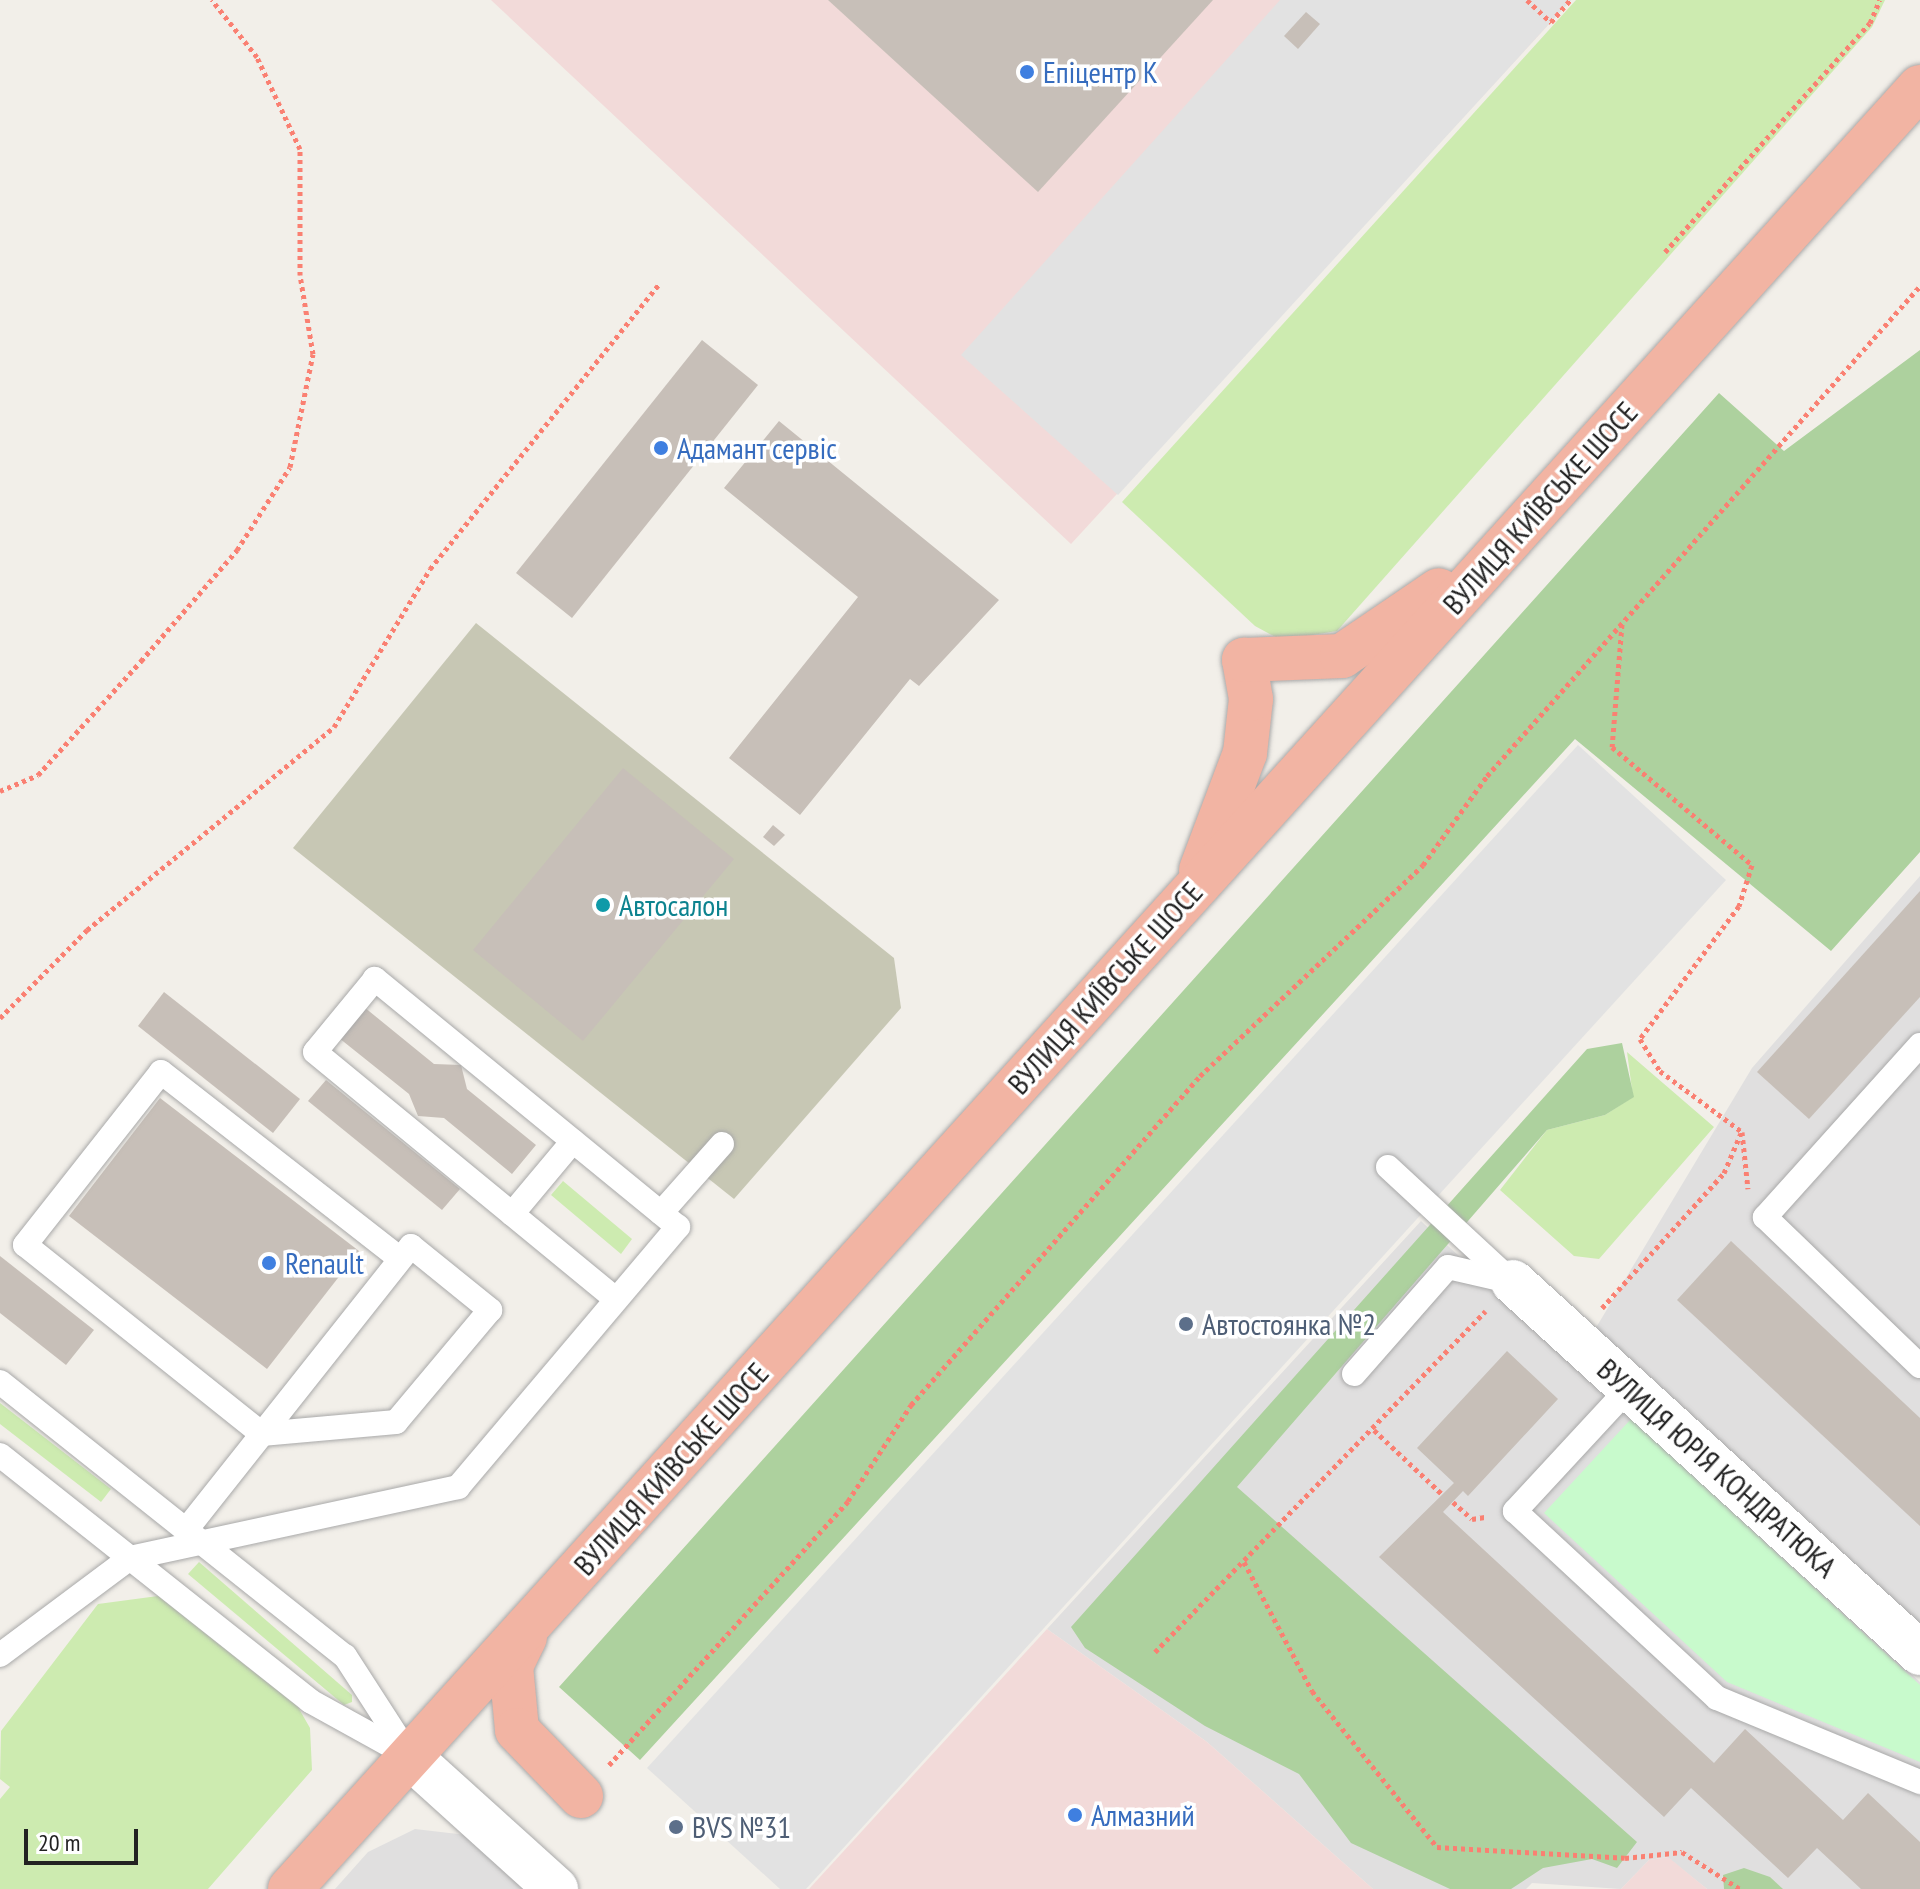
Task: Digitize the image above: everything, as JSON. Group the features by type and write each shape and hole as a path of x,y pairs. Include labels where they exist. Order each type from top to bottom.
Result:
{"highway":[{"name":"ВУЛИЦЯ КИЇВСЬКЕ ШОСЕ","path":"290,1889 1920,87"},
{"path":"1193,891 1245,753 1251,699 1244,660 1342,656 1405,618 1539,509"},
{"path":"536,1618 511,1666 517,1730 581,1796"}],"street":[{"name":"ВУЛИЦЯ ЮРІЯ КОНДРАТЮКА","path":"1513,1282 1920,1653"},
{"path":"410,1757 556,1889"}],"lane":[{"path":"0,1655 130,1558 192,1534 458,1487 678,1227 375,979 315,1052 616,1299"},
{"path":"1920,1045 1765,1217 1920,1366"},
{"path":"192,1534 262,1434 411,1246 490,1310 396,1422 262,1434 25,1245 161,1072 400,1259"},
{"path":"512,1214 573,1141"},
{"path":"661,1213 722,1144"},
{"path":"1388,1167 1513,1282"},
{"path":"1354,1374 1448,1267 1513,1282"},
{"path":"0,1382 345,1656 410,1757"},
{"path":"1629,1388 1515,1511 1717,1698 1920,1782"},
{"path":"0,1455 310,1701 410,1757"}],"path":[{"path":"0,791 38,775 141,661 237,550 290,467 313,354 300,275 300,149 257,57 212,0"},
{"path":"1527,0 1551,22 1570,0"},
{"path":"1665,252 1870,23 1880,0"},
{"path":"0,1018 87,930 334,727 430,569 659,284"},
{"path":"581,1796 848,1501 911,1405 1200,1076 1423,865 1487,776 1920,286"},
{"path":"1623,622 1612,747 1752,865 1739,906 1640,1039 1660,1071 1742,1132 1749,1192 1765,1217"},
{"path":"1575,1339 1724,1173 1742,1132"},
{"path":"1155,1652 1374,1430 1513,1282"},
{"path":"1374,1430 1443,1495"},
{"path":"1244,1562 1312,1691 1437,1847 1625,1858 1682,1852 1740,1889"}],"shaded area":[{"path":"491,0 1571,0 1071,544"},
{"path":"1280,0 1571,0 1118,495 961,355"},
{"path":"476,623 894,958 901,1008 734,1199 293,848"},
{"name":"Автостоянка №2","path":"1578,745 1726,880 806,1889 780,1889 647,1768"},
{"path":"1920,876 1920,1638 1591,1336 1752,1068"},
{"path":"1421,1221 1920,1682 1920,1889 1707,1889 1667,1857 1649,1860 1621,1889 1532,1883 1526,1889 1373,1889 1207,1742 1047,1629"},
{"name":"Алмазний","path":"1047,1629 1207,1742 1373,1889 809,1889"},
{"path":"415,1829 475,1836 533,1889 335,1889 368,1852"},
{"path":"1668,1857 1707,1889 1621,1889 1649,1860"}],"green space":[{"path":"1576,0 1885,0 1872,27 1337,631 1281,640 1255,626 1122,502"},
{"path":"1920,350 1920,852 1831,951 1575,739 640,1760 559,1687 1719,393 1784,451"},
{"path":"1622,1043 1634,1097 1605,1115 1547,1130 1237,1487 1637,1842 1617,1868 1592,1859 1543,1868 1511,1889 1450,1889 1351,1843 1299,1774 1205,1726 1085,1648 1071,1627 1587,1049"},
{"path":"1627,1052 1714,1127 1599,1259 1574,1256 1500,1190 1547,1130 1605,1115 1633,1097"},
{"path":"563,1181 632,1239 621,1254 551,1195"},
{"path":"0,1403 111,1489 101,1502 0,1424"},
{"path":"1631,1419 1920,1685 1920,1762 1727,1682 1544,1513"},
{"path":"199,1562 352,1695 352,1702 344,1705 188,1574"},
{"path":"158,1596 298,1707 310,1728 312,1770 208,1889 0,1889 0,1799 10,1787 0,1779 1,1731 98,1604"},
{"path":"1744,1868 1770,1877 1783,1889 1724,1889 1723,1875"}],"building":[{"name":"Епіцентр К","path":"828,0 1213,0 1038,192"},
{"path":"1306,12 1320,24 1298,49 1284,36"},
{"name":"Адамант сервіс","path":"702,340 758,385 572,618 516,573"},
{"path":"779,421 999,600 919,686 910,679 800,815 729,758 858,597 724,488"},
{"name":"Автосалон","path":"623,768 734,859 583,1041 473,950"},
{"path":"773,825 785,835 774,846 763,837"},
{"path":"1920,891 1920,997 1809,1119 1757,1072"},
{"path":"164,992 300,1099 273,1133 138,1026"},
{"path":"364,1007 434,1064 461,1065 467,1089 536,1145 512,1174 444,1118 418,1116 409,1094 339,1038"},
{"path":"326,1080 460,1189 442,1210 308,1101"},
{"path":"160,1098 359,1251 267,1369 69,1216"},
{"path":"1731,1241 1920,1418 1920,1526 1677,1300"},
{"path":"0,1256 94,1330 66,1365 0,1313"},
{"path":"1507,1351 1558,1399 1468,1496 1463,1491 1443,1512 1714,1763 1745,1729 1843,1820 1868,1793 1920,1842 1920,1889 1861,1889 1817,1848 1788,1878 1691,1788 1664,1817 1379,1557 1454,1483 1417,1448"}],"place":[{"name":"Епіцентр К","path":"1027,72"},
{"name":"Адамант сервіс","path":"661,448"},
{"name":"Автосалон","path":"603,905"},
{"name":"Renault","path":"269,1263"},
{"name":"Автостоянка №2","path":"1186,1324"},
{"name":"Алмазний","path":"1075,1815"},
{"name":"BVS №31","path":"676,1827"}]}
